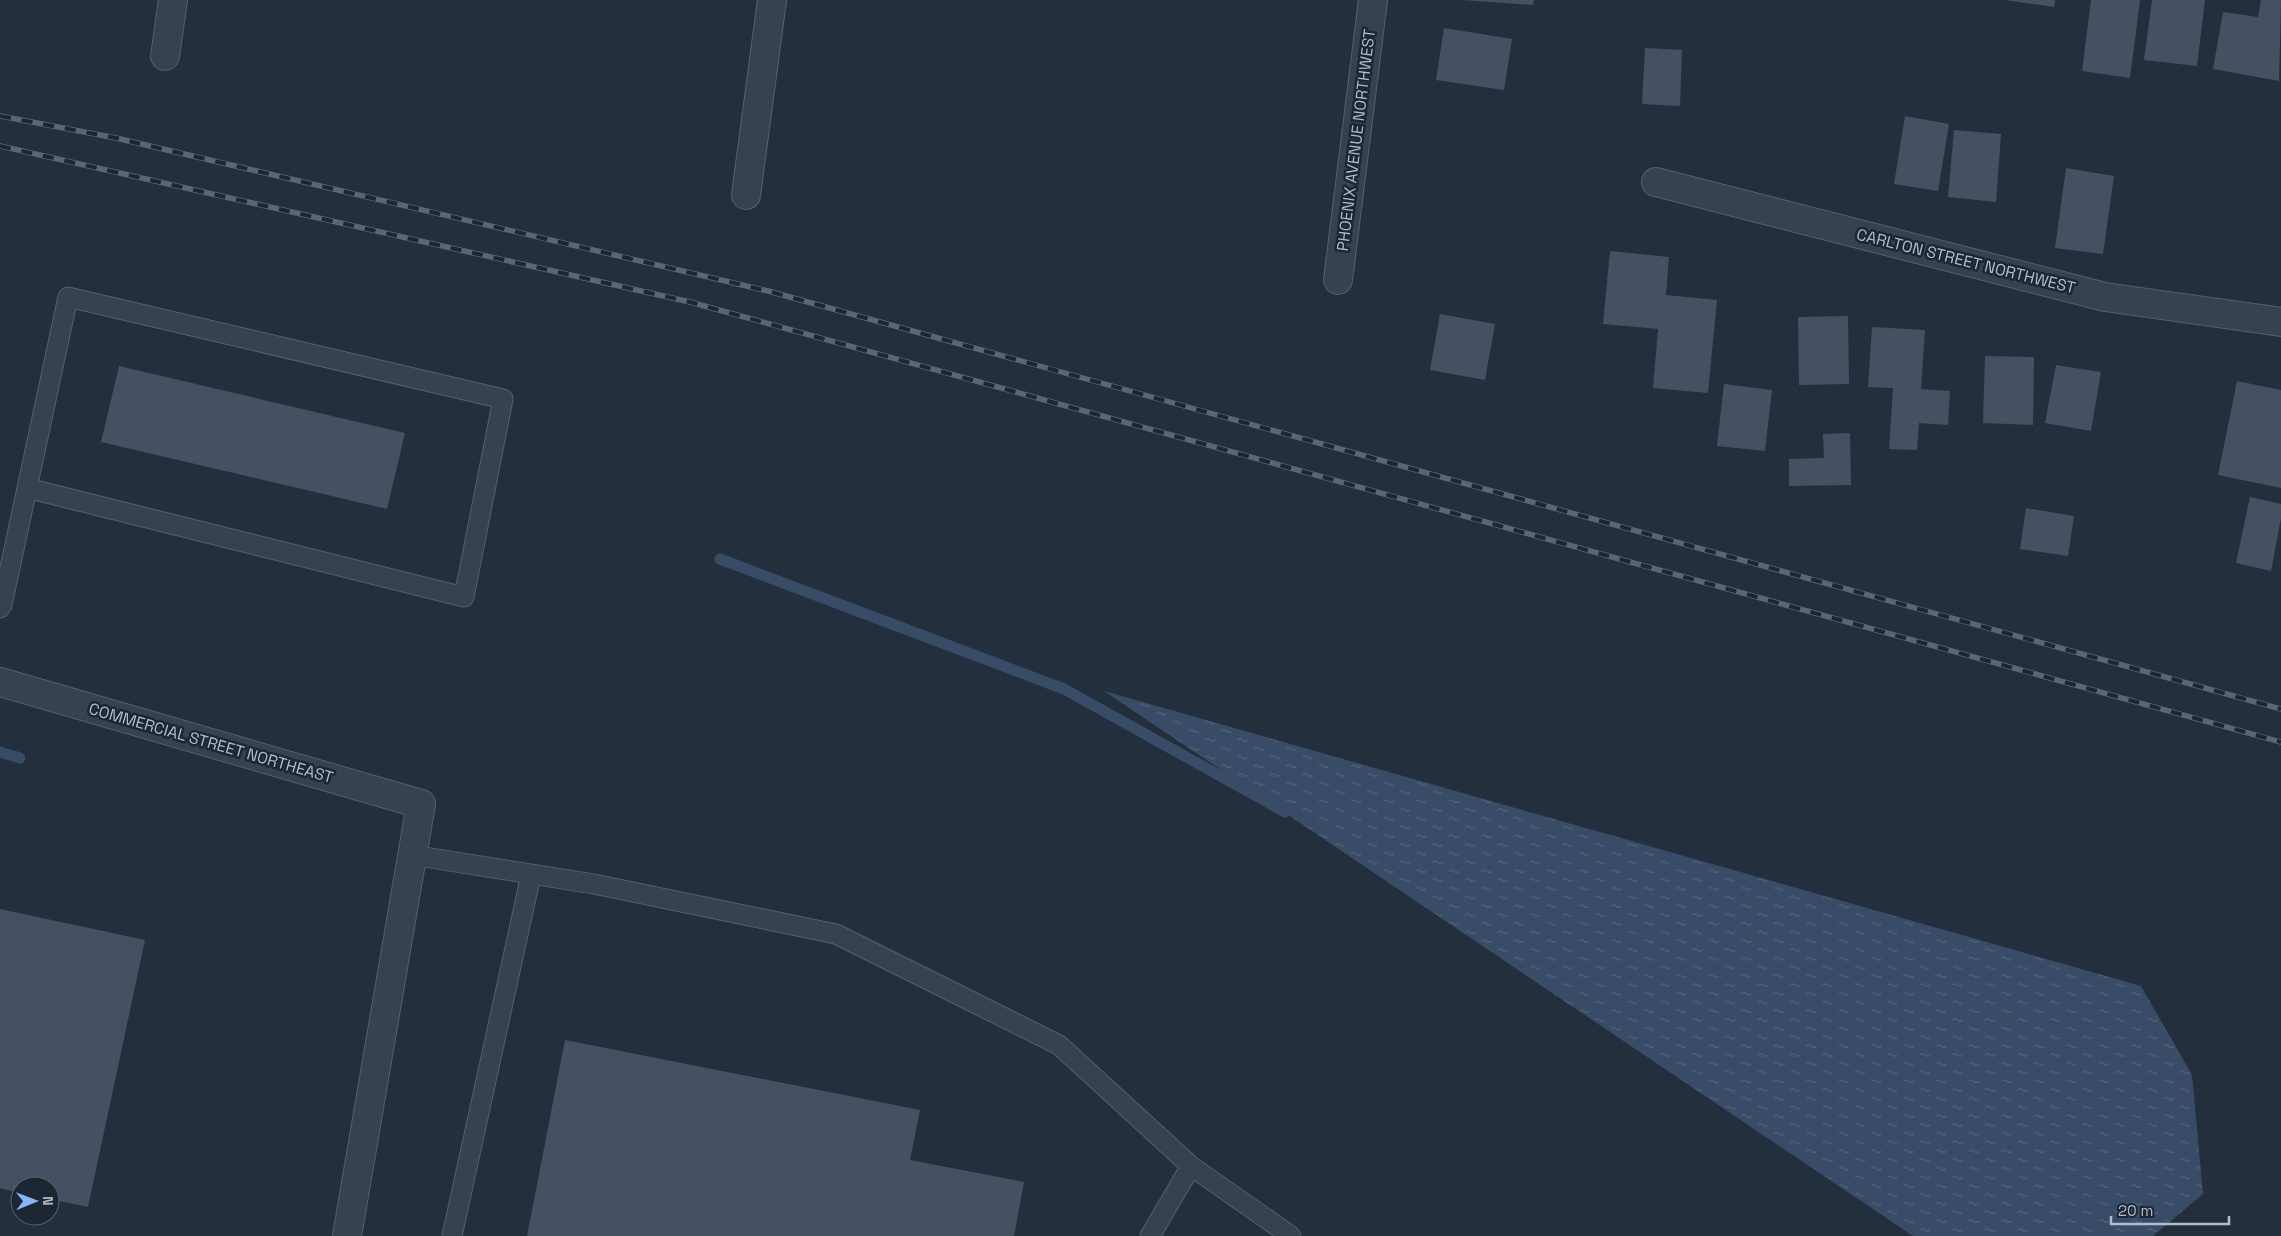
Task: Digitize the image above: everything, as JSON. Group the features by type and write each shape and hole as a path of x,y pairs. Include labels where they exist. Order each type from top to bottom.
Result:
{"street":[{"path":"164,56 173,0"},
{"path":"746,195 772,0"},
{"name":"PHOENIX AVENUE NORTHWEST","path":"1338,280 1373,0"},
{"name":"CARLTON STREET NORTHWEST","path":"1656,182 2105,297 2281,322"},
{"name":"COMMERCIAL STREET NORTHEAST","path":"0,682 421,804 412,855"},
{"path":"347,1236 412,855"}],"lane":[{"path":"0,608 68,297 503,399 464,597 27,488"},
{"path":"412,855 594,884 836,934 1059,1045 1190,1166 1291,1236"},
{"path":"452,1236 531,875"},
{"path":"1150,1236 1190,1166"}],"water":[{"path":"1104,691 2141,986 2192,1075 2203,1194 2153,1236 1913,1236"}],"building":[{"path":"1462,0 1534,0 1533,5"},
{"path":"2005,0 2055,0 2054,7"},
{"path":"2091,0 2140,0 2130,78 2082,71"},
{"path":"2152,0 2205,0 2197,66 2144,60"},
{"path":"2261,0 2281,0 2279,81 2213,69 2223,12 2258,17"},
{"path":"1444,28 1512,39 1504,90 1436,80"},
{"path":"1645,48 1682,50 1680,106 1642,104"},
{"path":"1905,116 1949,124 1938,191 1894,184"},
{"path":"1954,130 2001,134 1996,202 1948,197"},
{"path":"2066,168 2114,176 2103,254 2055,248"},
{"path":"1610,251 1669,257 1666,295 1717,300 1708,393 1653,388 1658,329 1603,324"},
{"path":"1440,314 1495,324 1485,380 1430,370"},
{"path":"1848,316 1849,384 1799,385 1798,317"},
{"path":"1872,327 1925,330 1921,389 1950,391 1948,425 1919,423 1917,450 1889,449 1893,388 1868,387"},
{"path":"1985,356 2034,357 2033,425 1983,423"},
{"path":"2056,365 2101,372 2091,431 2045,423"},
{"path":"119,366 405,433 387,509 101,442"},
{"path":"2237,381 2281,390 2281,488 2218,475"},
{"path":"1724,384 1772,390 1765,451 1717,446"},
{"path":"1850,433 1851,485 1789,486 1789,459 1824,458 1823,434"},
{"path":"2250,497 2281,504 2281,518 2271,571 2236,563"},
{"path":"2026,508 2074,516 2068,556 2020,549"},
{"path":"0,909 145,940 88,1207 60,1201 60,1176 10,1176 10,1190 0,1188"},
{"path":"565,1040 920,1110 910,1160 1024,1182 1014,1236 527,1236"}],"waterway":[{"path":"720,559 1064,689 1285,812"},
{"path":"0,752 20,758"}],"railway":[{"path":"0,116 116,138 768,291 2281,709"},
{"path":"0,146 690,302 2281,742"}]}
